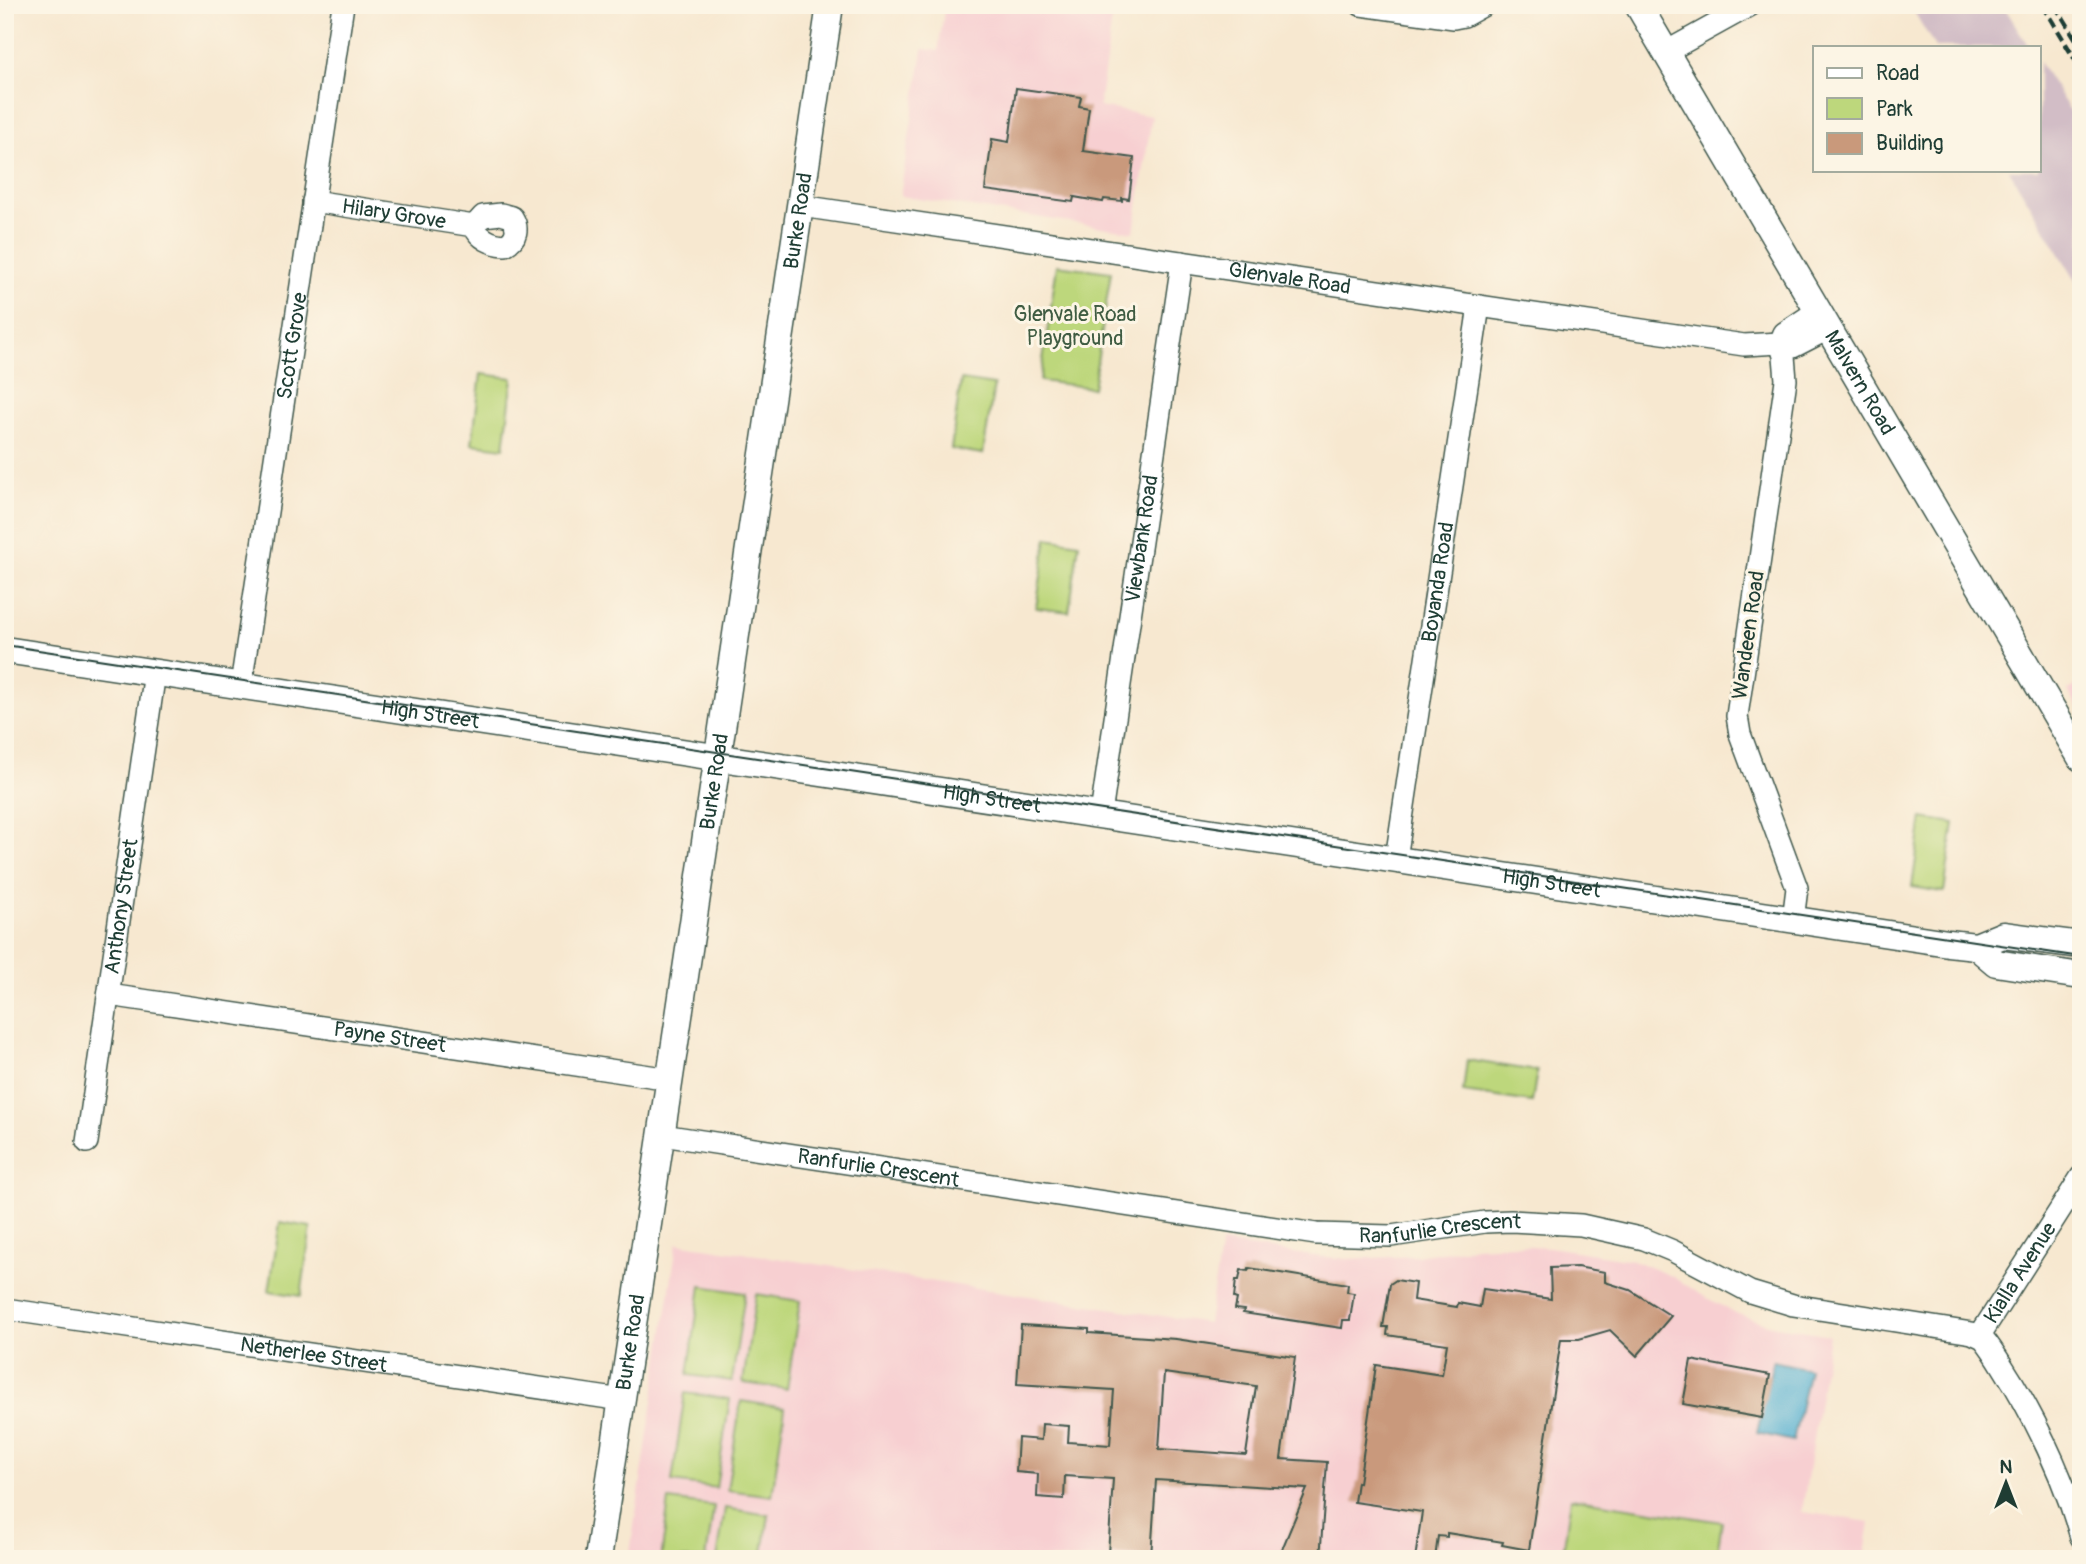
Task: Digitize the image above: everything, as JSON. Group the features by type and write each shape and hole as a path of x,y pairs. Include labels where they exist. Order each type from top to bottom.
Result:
{"main road":[{"name":"Burke Road","path":"598,1559 830,5"},
{"name":"Malvern Road","path":"1638,5 2081,758"},
{"name":"High Street","path":"5,650 1976,946 2003,935 2081,945"},
{"name":"High Street","path":"1976,946 1996,963 2081,976"}],"street":[{"name":"Scott Grove","path":"241,685 343,5"},
{"path":"1361,5 1454,18 1464,16 1484,5"},
{"path":"1666,52 1751,5"},
{"name":"Hilary Grove","path":"313,201 474,226"},
{"name":"Glenvale Road","path":"801,206 1744,345 1780,343"},
{"name":"Viewbank Road","path":"1101,814 1182,262"},
{"name":"Boyanda Road","path":"1396,859 1479,306"},
{"path":"1780,343 1784,333 1822,320"},
{"name":"Wandeen Road","path":"1780,343 1786,380 1737,716 1740,734 1797,888 1793,919"},
{"name":"Anthony Street","path":"87,1142 155,672"},
{"name":"Payne Street","path":"109,995 670,1079"},
{"name":"Ranfurlie Crescent","path":"662,1135 1328,1235 1391,1236 1476,1223 1511,1221 1581,1225 1644,1239 1673,1251 1750,1292 1793,1306 1980,1335"},
{"name":"Kialla Avenue","path":"1980,1335 2081,1177"},
{"name":"Netherlee Street","path":"5,1309 622,1400"},
{"path":"1980,1335 1991,1347 2033,1417 2060,1476 2081,1537"}],"shaded area":[{"path":"945,5 1114,5 1099,107 1152,116 1134,232 900,196 923,49 938,51"},
{"path":"1910,5 2003,5 2028,46 1934,46"},
{"path":"2040,64 2081,128 2081,289 2010,172 2040,172"},
{"path":"2081,682 2081,713 2068,691"},
{"path":"677,1243 1208,1323 1221,1243 1347,1259 1417,1256 1476,1247 1513,1245 1549,1247 1633,1260 1673,1277 1738,1314 1771,1325 1829,1335 1802,1512 1870,1522 1864,1559 629,1559"}],"green space":[{"name":"Glenvale Road Playground","path":"1057,265 1111,272 1093,388 1040,381"},
{"path":"481,374 513,378 504,448 472,444"},
{"path":"961,380 994,385 983,454 951,449"},
{"path":"1047,538 1079,543 1069,612 1036,608"},
{"path":"1922,818 1954,823 1944,892 1912,887"},
{"path":"1467,1060 1537,1071 1532,1102 1463,1092"},
{"path":"280,1222 311,1227 301,1296 269,1291"},
{"path":"701,1286 745,1293 732,1381 688,1375"},
{"path":"756,1294 800,1301 787,1389 743,1383"},
{"path":"685,1393 730,1399 716,1488 672,1482"},
{"path":"741,1401 785,1408 772,1496 727,1490"},
{"path":"1571,1498 1722,1522 1716,1559 1562,1559"},
{"path":"669,1500 714,1506 706,1559 661,1559"},
{"path":"725,1508 769,1515 762,1559 717,1559"}],"water":[{"path":"1773,1361 1809,1369 1793,1441 1757,1433"}],"building":[{"path":"1016,88 1081,97 1079,106 1089,108 1083,151 1134,158 1129,199 1104,199 1103,202 1074,197 1073,202 985,190 992,139 1009,142"},
{"path":"1577,1267 1605,1272 1605,1282 1630,1290 1671,1316 1637,1356 1610,1330 1579,1339 1561,1339 1529,1550 1502,1545 1503,1542 1447,1533 1447,1537 1438,1536 1435,1559 1415,1559 1422,1512 1354,1502 1376,1365 1442,1375 1447,1344 1387,1335 1388,1327 1383,1327 1390,1284 1396,1280 1415,1283 1413,1300 1457,1307 1458,1303 1480,1307 1483,1289 1551,1299 1550,1268"},
{"path":"1249,1268 1348,1284 1347,1292 1354,1293 1350,1320 1343,1320 1342,1328 1243,1313 1244,1310 1235,1309 1236,1280 1239,1280 1241,1270 1248,1271"},
{"path":"1021,1325 1089,1329 1089,1333 1176,1339 1295,1357 1281,1459 1327,1462 1320,1559 1278,1559 1307,1489 1156,1480 1151,1557 1108,1554 1113,1479 1065,1476 1064,1499 1037,1497 1038,1474 1016,1472 1018,1438 1041,1440 1042,1424 1069,1426 1068,1442 1110,1445 1114,1390 1017,1384","holes":["1164,1373 1256,1386 1246,1455 1159,1449"]},
{"path":"1691,1360 1770,1375 1762,1418 1683,1404"}],"tram line":[{"path":"5,645 2081,957"}],"railway":[{"path":"2042,5 2081,69"},
{"path":"2055,5 2081,47"}]}
